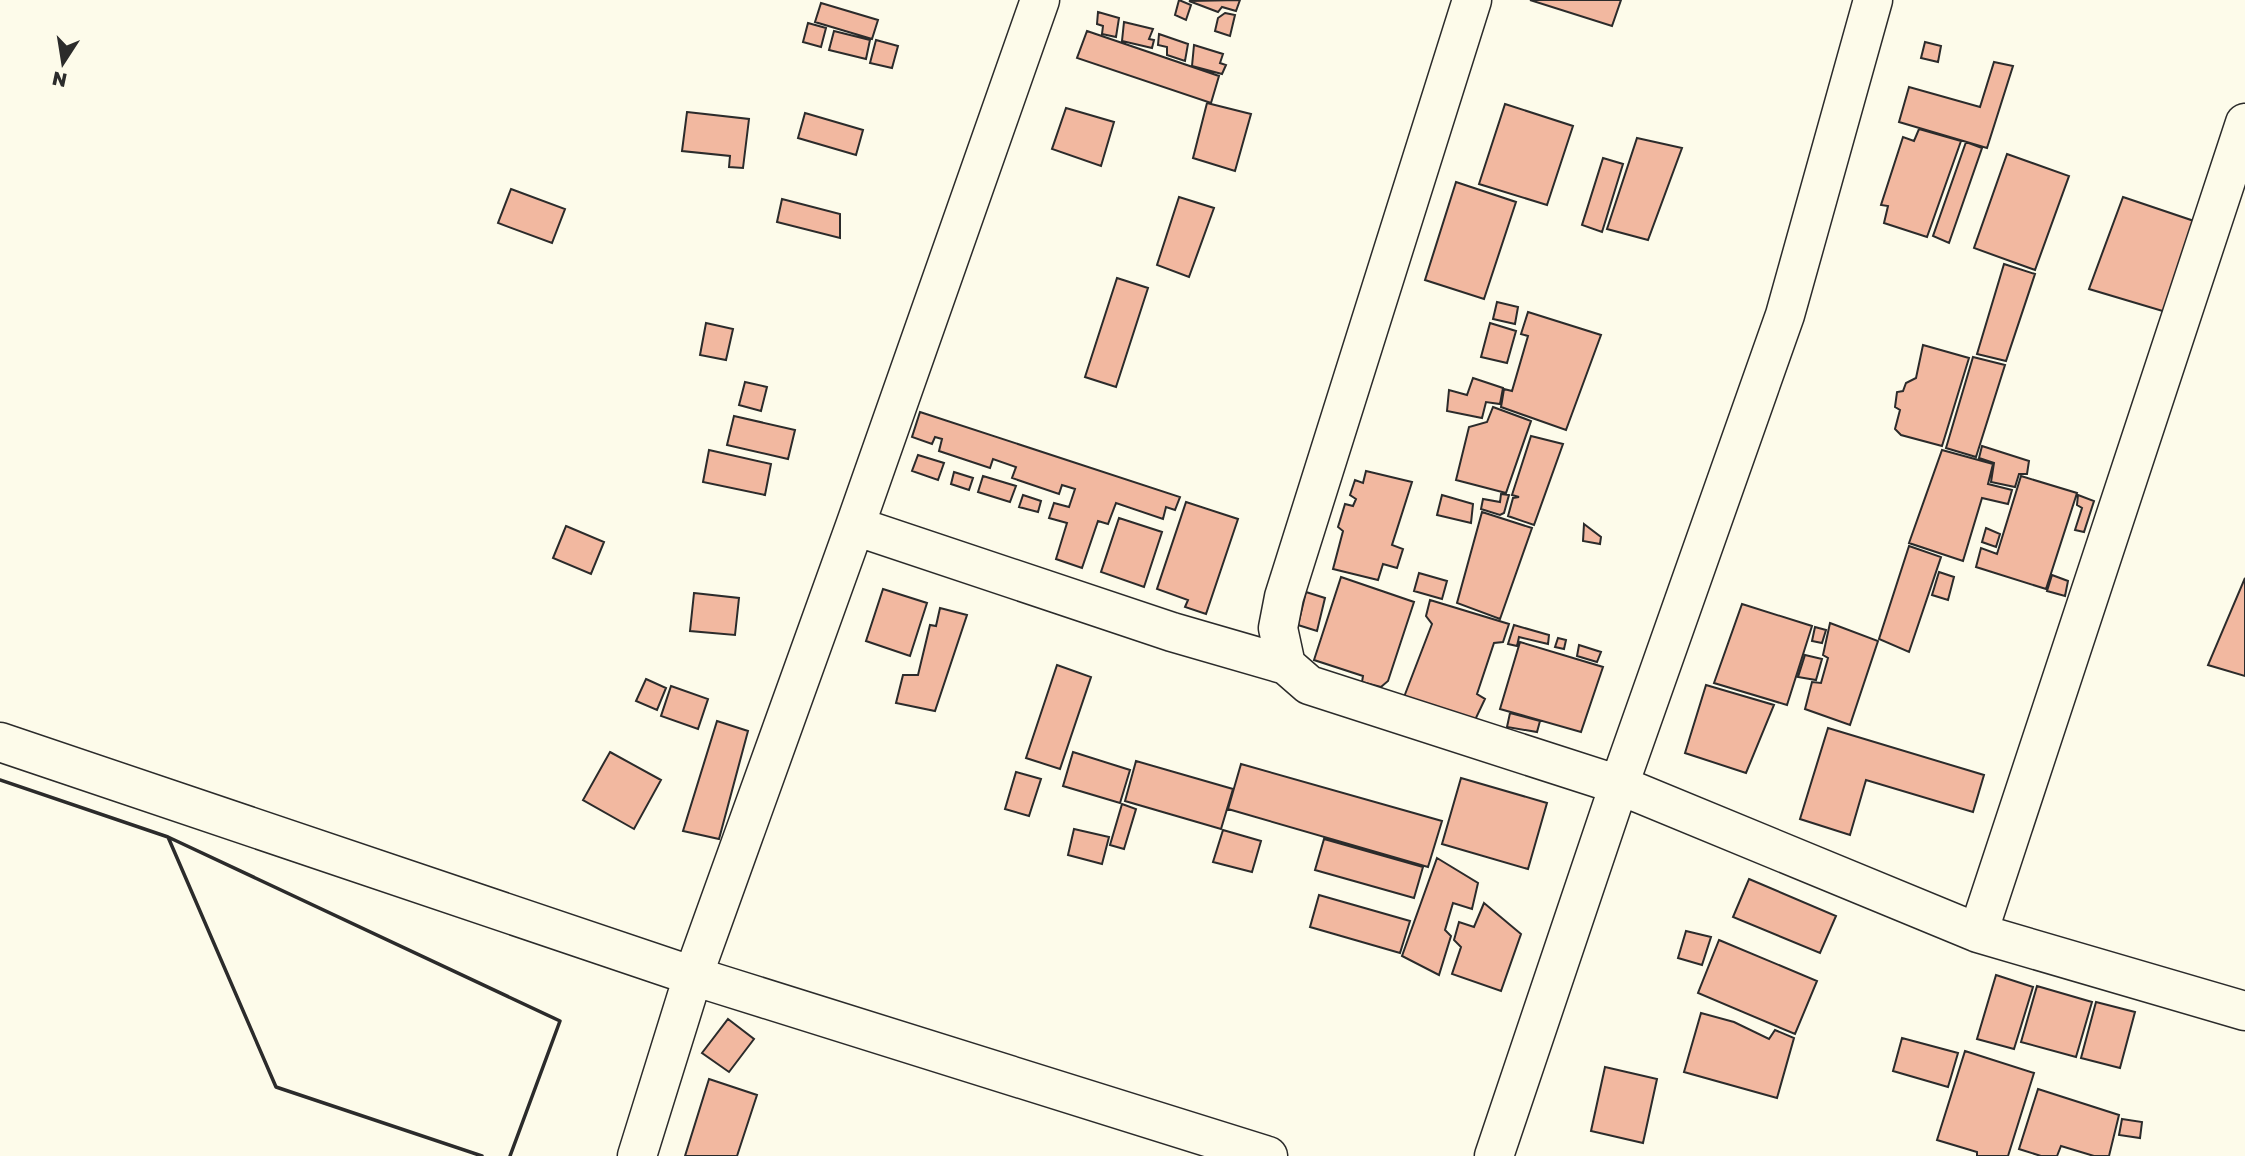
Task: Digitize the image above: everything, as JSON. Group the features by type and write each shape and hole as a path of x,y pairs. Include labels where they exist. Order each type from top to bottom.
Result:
{"street":[{"path":"637,1156 693,976 856,526 1040,0"},
{"path":"1286,666 1278,628 1284,597 1472,0"},
{"path":"1494,1156 1619,785 1785,315 1873,0"},
{"path":"1978,933 2245,123"},
{"path":"856,526 1172,632 1286,666 1309,685 1619,785 1978,933 2245,1011"},
{"path":"0,742 693,976 1268,1156"}],"building":[{"path":"1179,0 1191,5 1186,20 1175,15"},
{"path":"1240,0 1236,11 1222,7 1218,12 1189,1"},
{"path":"1530,0 1621,0 1612,26"},
{"path":"821,3 878,20 872,39 815,22"},
{"path":"1098,12 1119,18 1116,37 1102,34 1103,26 1097,24"},
{"path":"1225,13 1235,15 1230,36 1215,31 1218,18"},
{"path":"1124,22 1153,29 1149,39 1154,40 1152,48 1122,41"},
{"path":"808,23 826,28 821,47 803,42"},
{"path":"834,31 870,40 866,59 829,50"},
{"path":"1087,31 1219,76 1211,103 1077,58"},
{"path":"1159,34 1188,44 1185,61 1167,55 1167,47 1158,45"},
{"path":"876,40 898,46 892,68 870,63"},
{"path":"1925,42 1941,46 1938,62 1921,58"},
{"path":"1194,45 1223,54 1220,63 1226,65 1222,74 1192,66"},
{"path":"1994,62 2013,66 1987,148 1899,122 1909,87 1980,107"},
{"path":"1207,103 1251,114 1235,171 1193,158"},
{"path":"1505,104 1573,126 1547,205 1479,184"},
{"path":"1066,108 1114,122 1101,166 1052,149"},
{"path":"687,112 749,119 743,168 729,167 730,156 682,151"},
{"path":"805,113 863,130 856,155 798,138"},
{"path":"1919,129 1961,141 1927,237 1884,223 1888,206 1881,205 1903,137 1914,141"},
{"path":"1637,138 1682,148 1648,240 1607,229"},
{"path":"1966,142 1982,148 1949,243 1933,236"},
{"path":"2007,154 2069,176 2035,270 1974,248"},
{"path":"1603,158 1623,164 1602,232 1582,225"},
{"path":"1456,182 1516,202 1484,299 1425,280"},
{"path":"511,189 565,209 552,243 498,223"},
{"path":"1179,197 1214,208 1189,277 1157,265"},
{"path":"2123,197 2194,221 2166,312 2089,289"},
{"path":"782,199 840,214 840,238 777,222"},
{"path":"2004,264 2035,274 2006,361 1977,354"},
{"path":"1117,278 1148,288 1116,387 1085,377"},
{"path":"1497,302 1518,307 1515,324 1493,319"},
{"path":"1528,312 1601,335 1566,430 1501,407 1504,389 1512,391 1528,336 1521,334"},
{"path":"706,323 733,329 726,360 700,355"},
{"path":"1490,323 1516,331 1507,363 1481,357"},
{"path":"1923,345 1969,358 1942,446 1901,435 1895,429 1900,410 1895,407 1897,392 1903,391 1906,383 1916,378"},
{"path":"1973,357 2005,365 1976,457 1946,448"},
{"path":"1473,378 1503,388 1500,404 1486,402 1482,418 1447,411 1449,390 1467,395"},
{"path":"745,382 767,387 761,411 739,405"},
{"path":"1493,407 1531,421 1506,493 1456,480 1469,427 1487,422"},
{"path":"920,412 1180,497 1175,510 1166,507 1163,519 1116,503 1108,524 1098,521 1082,568 1056,559 1067,523 1049,518 1054,503 1069,507 1075,489 1062,485 1059,494 1012,478 1016,467 993,459 990,468 939,451 942,439 935,437 932,444 912,437"},
{"path":"734,416 795,430 788,459 727,445"},
{"path":"1531,436 1563,444 1534,525 1508,516 1513,498 1519,497 1512,495"},
{"path":"1982,446 2029,461 2027,474 2019,474 2015,487 1991,482 1994,463 1979,458"},
{"path":"709,450 771,464 765,495 703,482"},
{"path":"1942,450 1993,464 1988,484 2012,490 2008,504 1982,498 1963,561 1909,543"},
{"path":"918,455 944,463 938,480 912,471"},
{"path":"1366,471 1412,482 1392,545 1403,549 1397,568 1383,564 1378,580 1333,569 1343,531 1338,527 1345,504 1353,506 1356,499 1350,495 1355,480 1363,483"},
{"path":"954,472 973,478 969,490 951,484"},
{"path":"983,476 1016,486 1010,502 978,492"},
{"path":"2021,476 2077,493 2046,589 1976,567 1981,548 1997,554"},
{"path":"1501,494 1509,495 1504,513 1500,515 1481,509 1483,499 1500,502"},
{"path":"1023,495 1041,501 1038,512 1019,507"},
{"path":"1442,495 1473,504 1471,523 1437,515"},
{"path":"2078,495 2094,501 2084,532 2075,530 2082,508 2077,505"},
{"path":"1186,502 1238,519 1206,614 1185,607 1188,600 1157,589"},
{"path":"1482,512 1532,528 1500,619 1457,603"},
{"path":"1119,518 1162,532 1144,587 1101,572"},
{"path":"1584,524 1601,537 1600,544 1583,541"},
{"path":"566,526 604,542 591,574 553,558"},
{"path":"1986,528 2000,534 1996,547 1982,542"},
{"path":"1909,546 1941,557 1909,652 1879,639"},
{"path":"1939,572 1954,577 1948,600 1932,595"},
{"path":"1419,573 1447,581 1442,599 1414,591"},
{"path":"2052,575 2068,581 2065,596 2047,591"},
{"path":"1341,577 1414,602 1388,681 1381,687 1362,682 1363,676 1314,660"},
{"path":"2245,578 2245,676 2208,665"},
{"path":"883,589 927,603 910,656 866,641"},
{"path":"1306,592 1325,598 1317,631 1298,625"},
{"path":"694,593 739,598 735,635 690,631"},
{"path":"1430,600 1509,624 1503,642 1494,643 1477,694 1485,699 1475,720 1404,697 1432,624 1426,616"},
{"path":"1742,604 1812,626 1787,705 1714,683"},
{"path":"940,608 967,615 935,711 896,703 903,675 918,675 930,625 936,626"},
{"path":"1830,623 1878,641 1850,725 1805,709 1812,682 1821,683 1828,658 1823,655"},
{"path":"1514,625 1549,635 1548,644 1519,637 1517,646 1508,644"},
{"path":"1815,627 1826,630 1822,643 1812,641"},
{"path":"1558,638 1566,640 1564,649 1555,647"},
{"path":"1520,642 1603,667 1581,732 1500,709"},
{"path":"1579,645 1601,652 1597,662 1577,656"},
{"path":"1805,655 1822,659 1816,680 1798,677"},
{"path":"1057,665 1091,677 1060,769 1026,758"},
{"path":"646,679 666,688 657,710 636,701"},
{"path":"1706,685 1774,705 1746,773 1685,753"},
{"path":"671,686 708,699 698,729 661,716"},
{"path":"1510,713 1540,721 1537,732 1507,727"},
{"path":"717,721 748,731 719,839 683,831"},
{"path":"1828,728 1984,775 1973,812 1866,780 1850,835 1800,819"},
{"path":"610,752 661,780 634,829 583,800"},
{"path":"1073,752 1130,770 1120,803 1063,786"},
{"path":"1136,761 1233,789 1221,829 1125,801"},
{"path":"1241,764 1442,821 1428,867 1228,809"},
{"path":"1016,772 1041,779 1029,816 1005,809"},
{"path":"1461,778 1547,803 1528,869 1442,844"},
{"path":"1122,804 1136,809 1124,849 1110,845"},
{"path":"1074,829 1109,837 1102,864 1068,855"},
{"path":"1223,830 1261,841 1252,872 1213,862"},
{"path":"1324,839 1423,867 1414,898 1315,870"},
{"path":"1437,858 1478,883 1472,909 1453,903 1445,930 1451,936 1439,975 1402,956"},
{"path":"1749,879 1836,916 1820,953 1733,917"},
{"path":"1319,895 1410,921 1400,953 1310,927"},
{"path":"1484,903 1521,934 1501,991 1452,974 1461,947 1454,940 1459,922 1474,927"},
{"path":"1686,931 1711,937 1702,965 1678,958"},
{"path":"1719,940 1817,981 1795,1034 1698,993"},
{"path":"1996,975 2033,987 2014,1049 1977,1039"},
{"path":"2037,986 2092,1002 2076,1057 2021,1042"},
{"path":"2096,1002 2135,1012 2120,1068 2081,1058"},
{"path":"1701,1013 1734,1022 1769,1039 1775,1030 1794,1038 1777,1098 1684,1072"},
{"path":"728,1019 754,1039 729,1072 702,1053"},
{"path":"1902,1038 1958,1053 1948,1087 1893,1071"},
{"path":"1965,1051 2034,1073 2008,1156 1977,1156 1977,1152 1937,1140"},
{"path":"1605,1067 1657,1079 1643,1143 1591,1131"},
{"path":"709,1079 757,1095 737,1156 685,1156"},
{"path":"2038,1089 2119,1115 2109,1156 2094,1156 2061,1146 2057,1156 2041,1156 2019,1149"},
{"path":"2122,1119 2142,1122 2140,1138 2119,1135"}],"wall":[{"path":"0,780 168,837 560,1021 510,1156"},
{"path":"168,837 276,1087 482,1156"}]}
